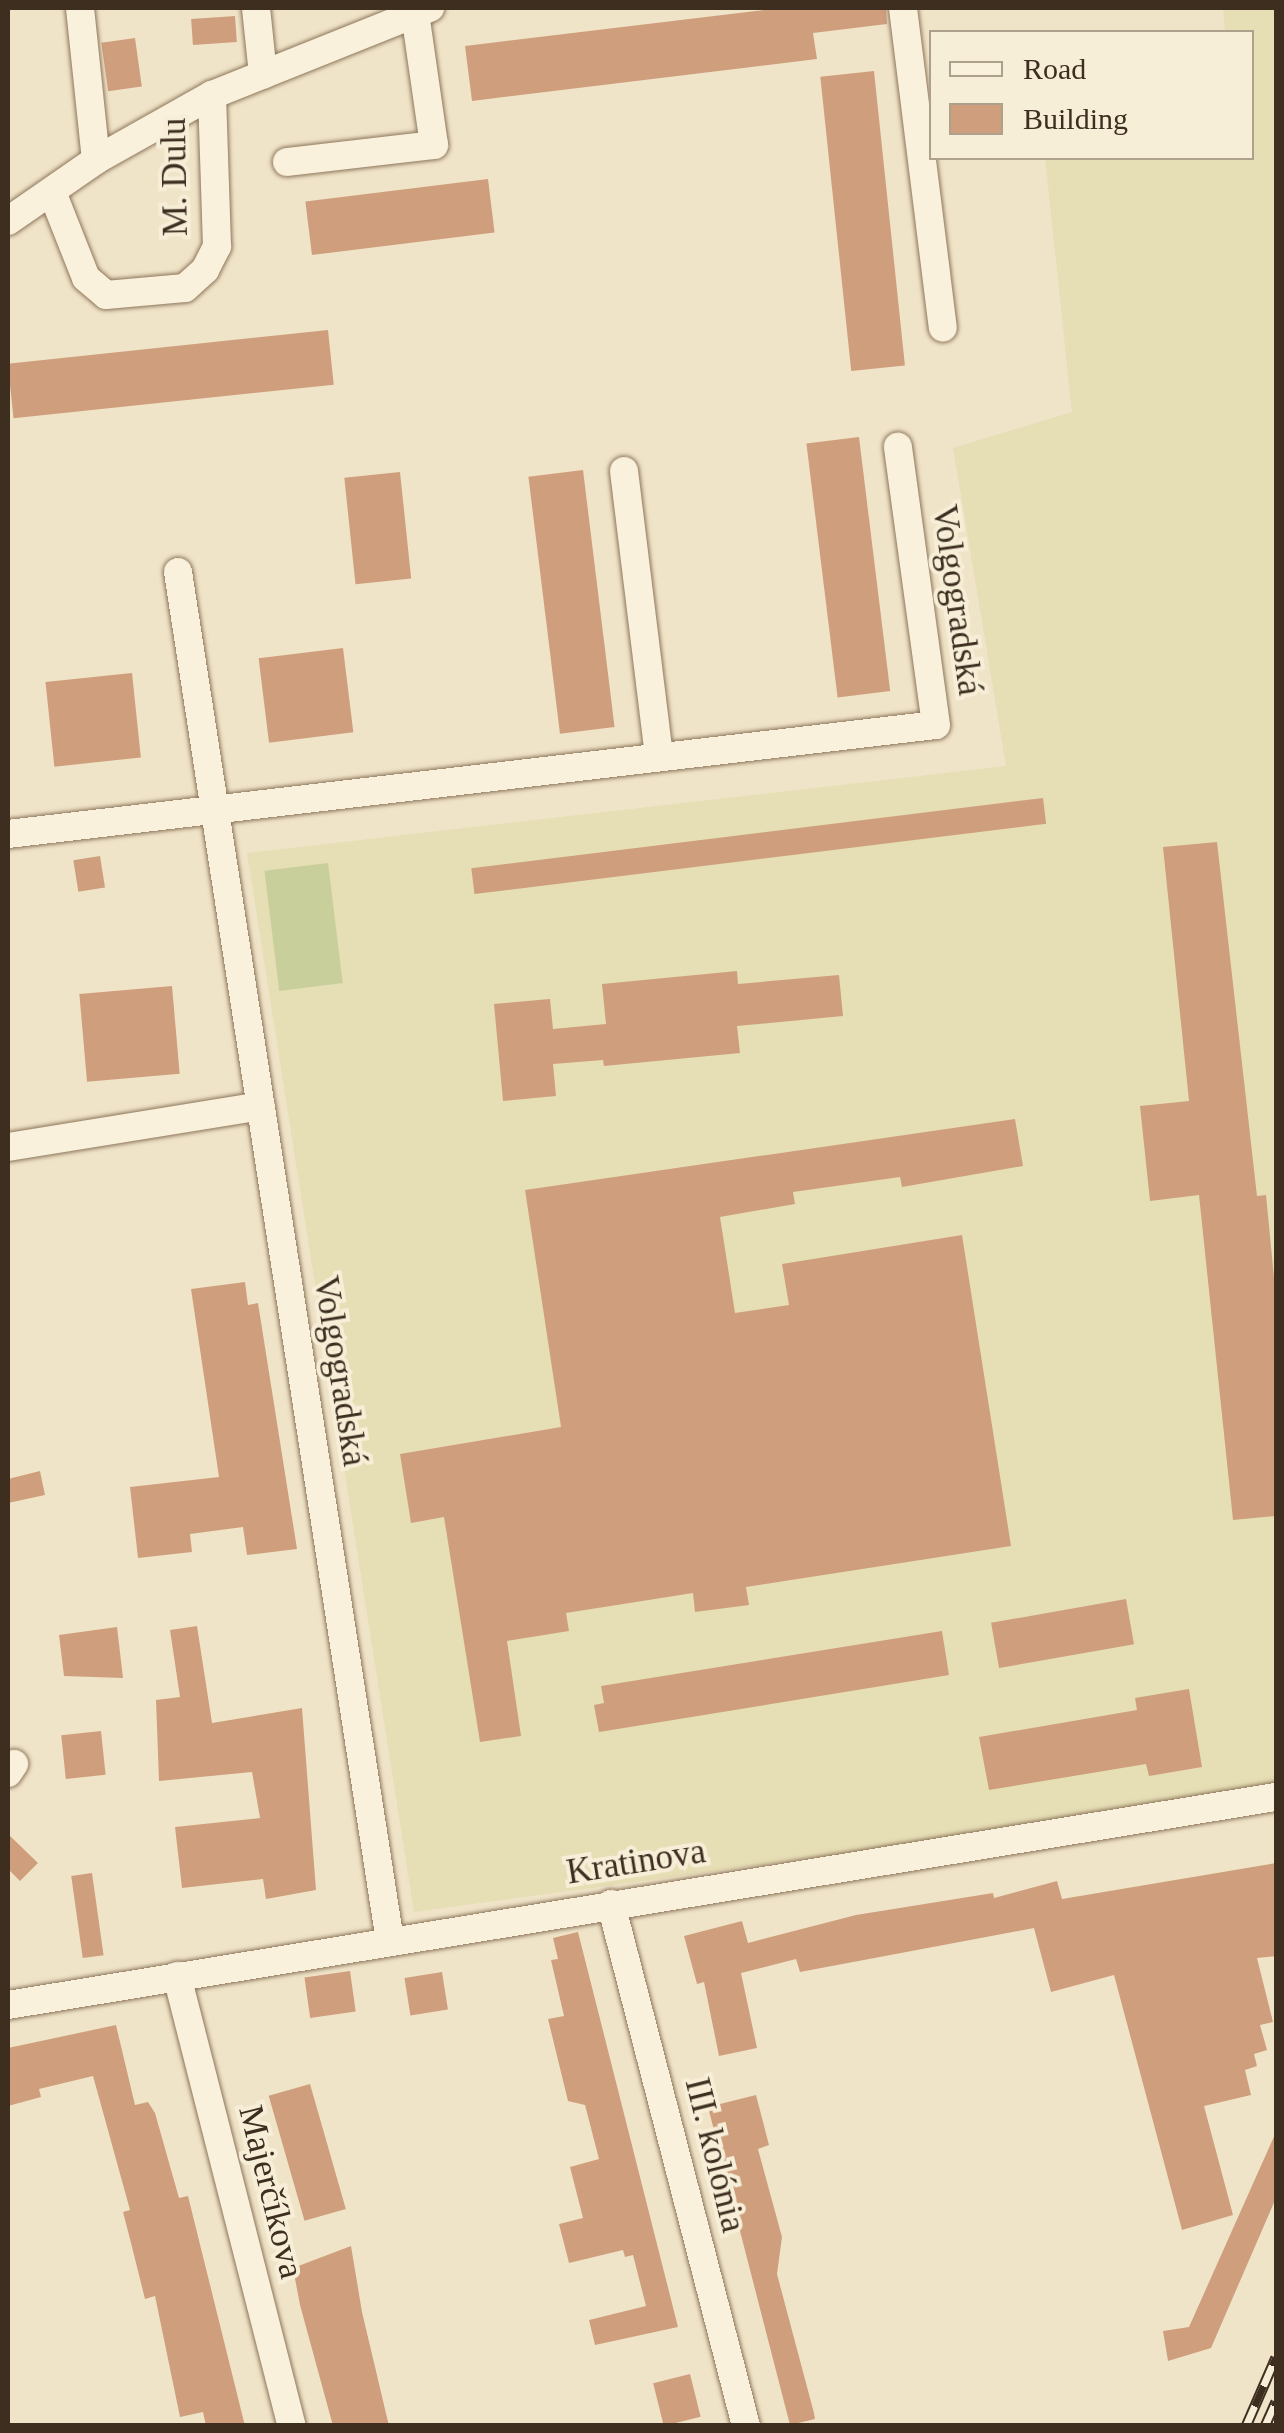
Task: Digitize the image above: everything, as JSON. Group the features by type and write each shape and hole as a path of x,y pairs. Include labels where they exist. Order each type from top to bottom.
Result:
{"street":[{"path":"80,8 96,160"},
{"path":"256,8 263,75"},
{"path":"903,8 942,328"},
{"name":"M. Dulu","path":"8,220 96,160 212,95 422,10 434,145 287,162"},
{"name":"M. Dulu","path":"52,192 86,278 106,296 185,288 205,270 218,246 212,95"},
{"name":"Volgogradská","path":"8,834 936,726 898,446"},
{"path":"624,471 659,757"},
{"name":"Volgogradská","path":"178,572 390,1942"},
{"path":"8,1147 261,1106"},
{"name":"Kratinova","path":"8,2005 1276,1797"},
{"name":"III. kolónia","path":"611,1904 746,2426"},
{"name":"Majerčíkova","path":"177,1976 292,2426"}],"shaded area":[{"path":"1223,8 1276,8 1276,1795 414,1912 247,853 1006,766 953,448 1072,412 1045,160 1254,160 1254,30 1225,30"}],"green space":[{"path":"328,863 343,983 279,991 264,871"}],"building":[{"path":"781,8 886,8 887,24 813,33 817,59 472,101 465,46"},
{"path":"235,16 237,42 193,45 191,19"},
{"path":"135,38 142,87 108,91 101,43"},
{"path":"874,71 905,365 851,371 820,77"},
{"path":"488,179 495,233 312,255 305,201"},
{"path":"328,330 334,385 14,418 8,364"},
{"path":"859,437 890,691 838,698 806,443"},
{"path":"583,470 615,727 560,734 528,477"},
{"path":"400,472 411,578 355,584 344,478"},
{"path":"343,648 353,732 269,743 259,658"},
{"path":"132,673 141,758 54,767 45,682"},
{"path":"1043,798 1046,824 474,894 471,868"},
{"path":"1217,842 1257,1196 1266,1195 1276,1298 1276,1516 1233,1520 1199,1195 1150,1201 1140,1106 1189,1101 1163,847"},
{"path":"100,856 105,888 78,892 73,860"},
{"path":"737,971 738,984 839,975 843,1016 737,1026 740,1053 604,1066 603,1060 553,1064 556,1096 503,1101 494,1004 550,999 553,1029 606,1024 602,984"},
{"path":"172,986 180,1074 87,1082 79,994"},
{"path":"1015,1119 1023,1166 902,1187 900,1177 793,1192 795,1204 720,1217 735,1313 789,1305 782,1264 962,1235 1011,1546 746,1587 749,1605 695,1612 693,1593 566,1613 569,1631 507,1641 521,1736 480,1742 444,1517 411,1523 400,1454 561,1427 525,1190"},
{"path":"245,1282 248,1305 258,1303 297,1549 247,1555 243,1527 190,1534 192,1552 138,1558 130,1487 219,1477 191,1289"},
{"path":"40,1471 45,1495 8,1503 8,1479"},
{"path":"1126,1599 1134,1644 999,1668 991,1623"},
{"path":"197,1626 212,1723 302,1708 316,1890 266,1899 263,1879 182,1888 175,1827 260,1818 252,1772 159,1781 156,1700 180,1697 170,1630"},
{"path":"117,1627 123,1678 64,1676 59,1635"},
{"path":"942,1631 949,1675 599,1732 594,1705 604,1703 601,1686"},
{"path":"1189,1689 1202,1767 1149,1776 1146,1764 989,1790 979,1737 1137,1710 1135,1698"},
{"path":"101,1731 106,1775 66,1779 61,1735"},
{"path":"8,1834 38,1863 20,1881 8,1869"},
{"path":"1276,1863 1276,1956 1257,1958 1273,2022 1260,2025 1267,2050 1254,2054 1257,2066 1245,2070 1251,2095 1204,2106 1233,2215 1182,2230 1114,1975 1051,1992 1034,1928 800,1972 796,1959 741,1973 757,2048 719,2056 704,1982 697,1984 684,1936 742,1921 748,1943 856,1915 993,1893 994,1898 1057,1881 1062,1899"},
{"path":"92,1873 104,1955 83,1958 71,1876"},
{"path":"578,1932 678,2327 595,2345 589,2320 646,2306 633,2255 625,2257 623,2250 569,2263 559,2224 583,2218 570,2167 599,2159 585,2105 568,2101 548,2019 564,2016 551,1960 558,1959 553,1938"},
{"path":"350,1971 356,2012 310,2018 304,1977"},
{"path":"442,1972 448,2010 410,2015 404,1978"},
{"path":"116,2025 135,2105 148,2102 155,2113 179,2198 188,2196 245,2426 206,2426 203,2412 180,2417 155,2296 145,2299 123,2212 130,2210 93,2076 39,2089 41,2097 8,2106 8,2048"},
{"path":"310,2084 346,2209 304,2221 269,2096"},
{"path":"756,2095 769,2145 758,2149 782,2237 777,2274 815,2419 790,2425 708,2107"},
{"path":"1276,2132 1276,2198 1211,2348 1168,2361 1163,2331 1189,2327"},
{"path":"351,2246 389,2426 333,2426 300,2305 293,2268"},
{"path":"690,2374 701,2417 664,2426 653,2383"}],"railway":[{"path":"1246,2426 1276,2357"},
{"path":"1265,2426 1276,2401"}]}
